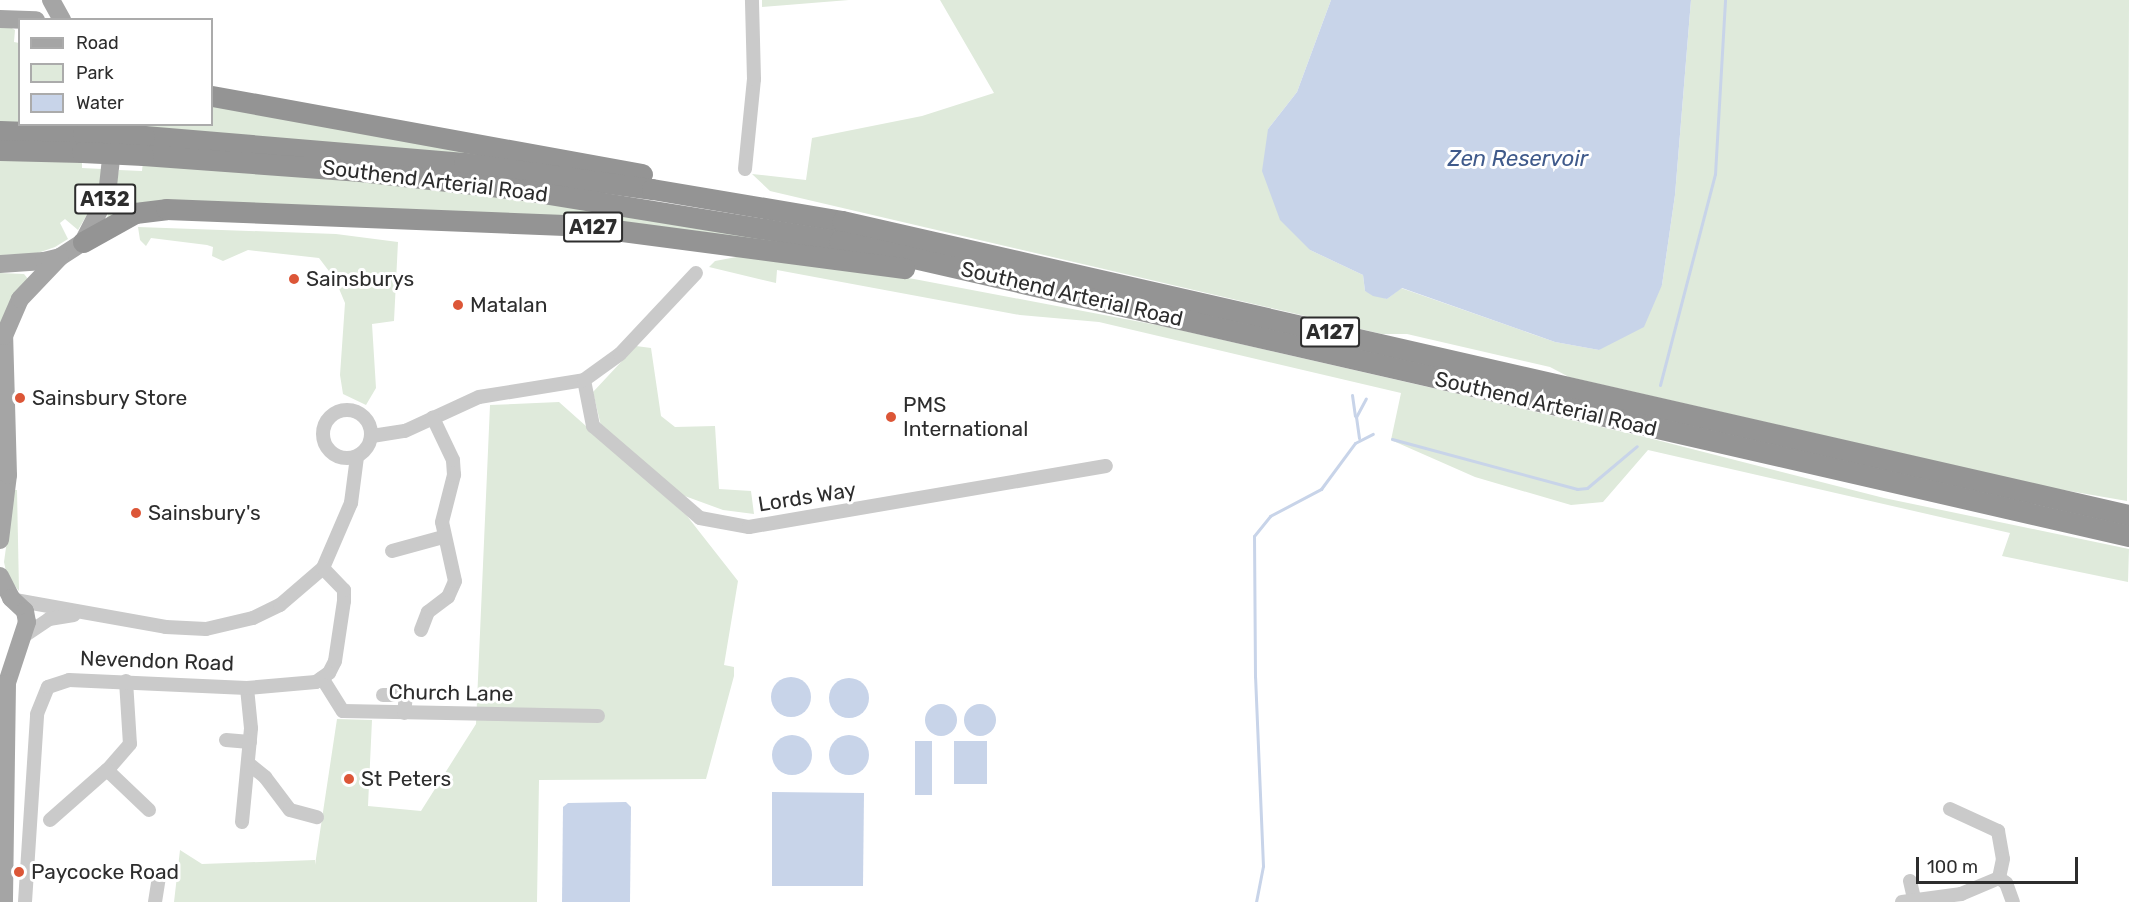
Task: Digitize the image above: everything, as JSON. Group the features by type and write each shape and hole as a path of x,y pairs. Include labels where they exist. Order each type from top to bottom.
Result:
{"highway":[{"name":"A127","path":"213,96 699,184 842,221"},
{"name":"Southend Arterial Road","path":"0,131 83,143 464,163 652,189 842,221 2129,515"},
{"name":"Southend Arterial Road","path":"0,150 83,143"},
{"name":"Southend Arterial Road","path":"143,146 390,174 649,208 850,244 2129,536"},
{"name":"A127","path":"83,242 135,213 154,209 534,222 633,231 853,261 1106,301"}],"main road":[{"path":"51,0 61,18"},
{"path":"0,19 18,20"},
{"name":"A132","path":"0,540 8,475 4,336 20,299 60,257 83,242 107,195 113,126"},
{"name":"A132","path":"0,264 25,265 60,257"},
{"path":"0,576 9,600 27,616 24,636 7,683 2,837 4,902"}],"street":[{"path":"745,170 754,79 752,0"},
{"path":"372,436 405,431 479,397 584,380 620,354 696,273"},
{"name":"Lords Way","path":"584,380 593,426 700,518 748,527 1106,466"},
{"path":"348,410 358,412 366,419 372,436 366,451 357,457 346,459 327,449 322,438 327,420 348,410"},
{"path":"421,630 428,612 453,591 442,522 454,476 453,460 433,418"},
{"path":"9,600 79,614 166,627 226,626 280,605 323,568 351,503 357,457"},
{"path":"392,551 443,537"},
{"path":"322,678 335,662 344,601 344,590 323,568"},
{"path":"24,636 49,619 79,614"},
{"name":"Nevendon Road","path":"24,902 38,702 48,687 57,682 126,681 247,687 308,684 322,678"},
{"name":"Church Lane","path":"322,678 343,711 598,716"},
{"path":"50,820 107,770 130,744 126,681"},
{"path":"242,822 250,742 247,687"},
{"path":"383,695 406,695 404,713"},
{"path":"226,740 250,742"},
{"path":"107,770 149,810"},
{"path":"248,771 265,777 290,810 317,817"},
{"path":"1950,809 1998,831 2002,859 1998,878"},
{"path":"156,902 159,877"},
{"path":"1910,881 1908,900 1961,894 1998,878"},
{"path":"1998,878 2006,883 2013,902"}],"green space":[{"path":"762,0 849,0 762,7"},
{"path":"940,0 1331,0 1297,92 1268,129 1310,250 1363,275 1365,291 1387,299 1401,288 1555,342 1599,350 1662,285 1675,195 1691,0 2129,0 2127,501 2052,488 1569,377 1550,367 1407,334 1382,334 770,191 752,174 806,180 812,138 922,116 994,93"},
{"path":"10,27 15,30 14,42 18,43 18,124 0,125 0,28"},
{"path":"213,101 543,161 144,130 144,126 213,126"},
{"path":"0,156 82,159 82,168 102,169 100,192 78,230 65,219 60,223 68,239 55,247 35,254 0,255"},
{"path":"143,161 420,184 855,251 159,203 106,222 119,170 142,171"},
{"path":"138,227 336,234 398,242 394,321 372,324 376,388 366,405 343,394 340,375 345,303 335,279 319,258 248,250 223,261 212,256 213,247 207,245 151,238 146,246 140,240"},
{"path":"747,255 914,279 1167,327 1645,437 1884,498 2129,549 2128,582 2002,556 2010,533 1648,450 1603,502 1571,505 1475,477 1391,440 1401,393 1099,322 1020,315 777,270 776,283 709,267 715,261"},
{"path":"0,273 24,274 28,279 0,329"},
{"path":"636,346 651,348 661,416 675,427 715,426 719,489 751,491 754,514 723,510 682,495 601,426 593,392"},
{"path":"559,402 687,516 738,581 724,665 734,667 734,676 706,779 539,780 537,902 174,902 180,850 202,864 315,860 315,865 337,719 372,720 368,806 421,811 476,724 490,405"},
{"path":"14,490 17,490 19,591 7,576 4,562"}],"water":[{"name":"Zen Reservoir","path":"1331,0 1691,0 1675,195 1662,285 1644,327 1599,350 1555,342 1402,288 1387,299 1373,296 1365,291 1363,275 1310,250 1280,220 1262,171 1268,129 1297,92"},
{"path":"791,677 799,678 805,683 810,689 810,705 805,711 799,716 791,717 783,716 777,711 772,705 771,697 772,689 777,683 783,678"},
{"path":"849,678 857,679 863,684 868,690 868,706 863,712 857,717 849,718 841,717 835,712 830,706 829,698 830,690 835,684 841,679"},
{"path":"941,704 952,709 957,720 952,731 941,736 930,731 925,720 930,709"},
{"path":"980,704 991,709 996,720 991,731 980,736 969,731 964,720 969,709"},
{"path":"792,735 800,736 806,741 811,747 811,763 806,769 800,774 792,775 784,774 778,769 773,763 772,755 773,747 778,741 784,736"},
{"path":"849,735 857,736 863,741 868,747 868,763 863,769 857,774 849,775 841,774 835,769 830,763 829,755 830,747 835,741 841,736"},
{"path":"915,741 932,741 932,795 915,795"},
{"path":"954,741 987,741 987,784 954,784"},
{"path":"772,792 864,793 863,886 772,886"},
{"path":"626,802 631,807 630,902 562,902 563,807 568,803"}],"waterway":[{"path":"1660,385 1715,174 1725,0"},
{"path":"1352,395 1355,416"},
{"path":"1359,438 1356,417 1366,398"},
{"path":"1256,902 1263,866 1255,677 1254,536 1270,516 1321,489 1355,443 1373,434"},
{"path":"1392,439 1577,489 1587,488 1637,446"}],"place":[{"name":"Sainsburys","path":"294,279"},
{"name":"Matalan","path":"458,305"},
{"name":"Sainsbury Store","path":"20,398"},
{"name":"PMS International","path":"891,417"},
{"name":"Sainsbury's","path":"136,513"},
{"name":"St Peters","path":"349,779"},
{"name":"Paycocke Road","path":"19,872"}]}
